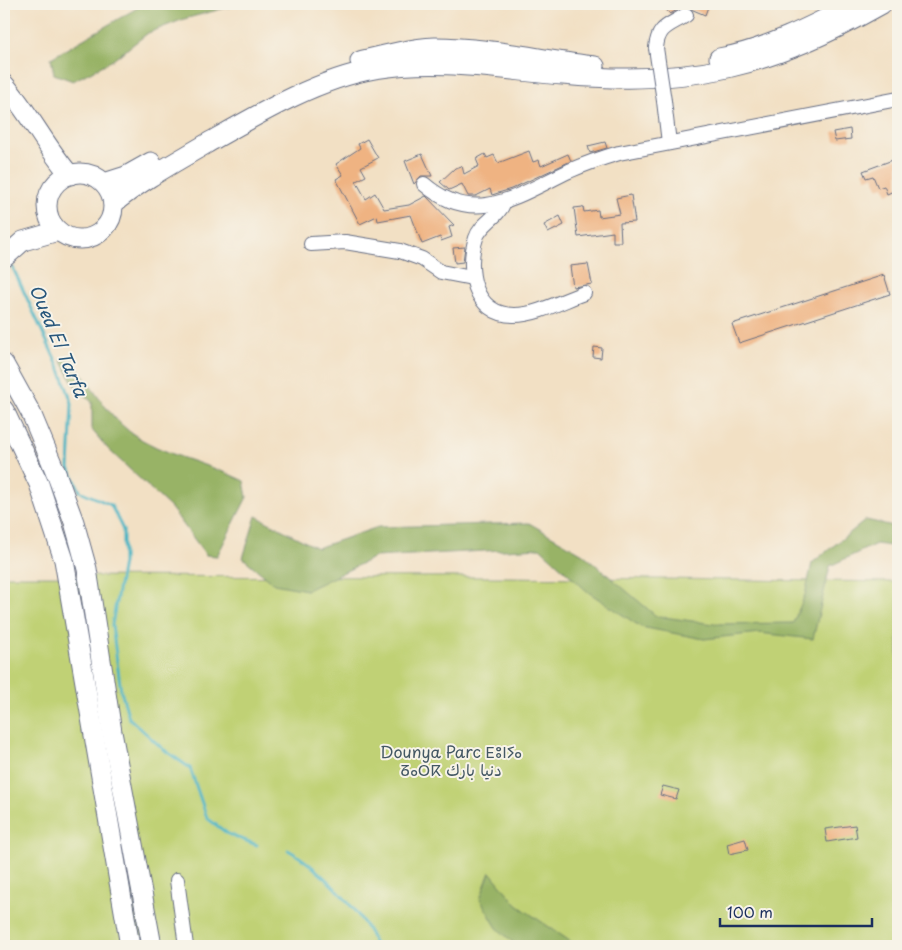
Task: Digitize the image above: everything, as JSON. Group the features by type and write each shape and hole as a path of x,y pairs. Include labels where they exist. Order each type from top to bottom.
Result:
{"highway":[{"path":"104,183 139,169 250,105 293,85 332,69 390,53 433,47 474,48 623,69 692,63 730,56 761,46 830,17 854,4"},
{"path":"113,204 145,179 249,120 290,100 350,75 375,69 447,64 483,65 608,78 656,78 704,74 728,70 781,54 833,31 882,4"},
{"path":"4,84 21,104 52,152 63,180"},
{"path":"4,101 37,152 63,180"},
{"path":"88,174 104,183 111,195 113,204 110,219 106,226 94,236 72,238 58,231 52,224 47,210 48,201 63,180 88,174"},
{"path":"4,241 23,231 47,210"},
{"path":"4,258 23,241 58,231"},
{"path":"4,364 31,413 56,473 74,522 87,569 112,732 152,946"},
{"path":"4,410 39,484 66,568 130,946"}],"street":[{"path":"669,143 656,48 658,35 662,30 686,15"},
{"path":"424,184 445,199 457,203 481,206 504,202 598,159 669,143 898,99"},
{"path":"504,202 499,214 478,234 474,247 472,278 474,288 480,298 499,312 512,315 526,314 584,293"},
{"path":"311,244 345,242 400,251 422,259 442,272 472,278"},
{"path":"177,880 186,946"}],"green space":[{"path":"144,4 240,4 184,19 148,33 113,60 73,81 54,74 51,58"},
{"path":"61,360 72,360 113,416 130,432 157,447 244,481 247,497 217,556 206,555 171,508 108,449 92,430 92,402 76,388"},
{"path":"256,516 317,548 378,527 529,523 583,554 656,616 714,624 793,623 805,595 812,563 866,520 898,527 898,547 876,544 830,566 813,639 759,633 704,639 641,627 588,592 540,548 375,557 307,590 274,584 243,558"},
{"name":"Dounya Parc ⴹⵓⵏⵢⴰ ⵒⴰⵔⴽ دنيا بارك","path":"4,576 504,577 898,582 898,946 18,946 4,940"},
{"path":"490,872 517,905 577,946 517,946 497,928 480,899"}],"building":[{"path":"661,4 678,4 681,8 670,14"},
{"path":"679,4 709,4 705,15"},
{"path":"850,129 851,139 835,141 833,132"},
{"path":"367,139 378,158 361,167 366,176 356,181 366,199 375,193 384,209 409,205 426,196 454,225 449,227 452,237 441,241 440,237 422,244 411,215 378,221 377,216 360,224 336,179 343,175 336,164 360,148 358,144"},
{"path":"605,142 607,148 590,153 588,146"},
{"path":"529,151 533,162 539,160 541,166 568,154 571,161 511,189 492,195 490,189 476,196 468,196 462,184 449,190 440,182 455,168 462,166 464,174 479,166 476,159 485,154 487,158 494,155 498,163"},
{"path":"422,154 432,176 421,176 414,184 405,161"},
{"path":"898,158 898,189 887,194 884,186 878,188 873,176 866,178 863,171"},
{"path":"631,195 635,222 620,223 621,242 613,242 613,232 578,237 574,208 583,207 584,212 598,210 599,217 620,214 616,198"},
{"path":"560,216 564,225 548,233 544,225"},
{"path":"465,247 463,262 455,263 453,248"},
{"path":"588,264 592,284 573,287 570,266"},
{"path":"884,275 890,294 739,343 732,324"},
{"path":"594,347 602,348 601,358 593,357"},
{"path":"663,786 679,790 676,799 660,795"},
{"path":"855,825 857,837 827,842 825,829"},
{"path":"745,839 748,850 729,854 727,844"}],"waterway":[{"name":"Oued El Tarfa","path":"13,268 61,372 72,403 69,468 80,491 111,505 123,530 123,563 112,625 121,691 129,718 163,749 190,768 207,818 228,834 257,845"},
{"path":"288,850 312,867 339,892 362,920 375,946"}]}
